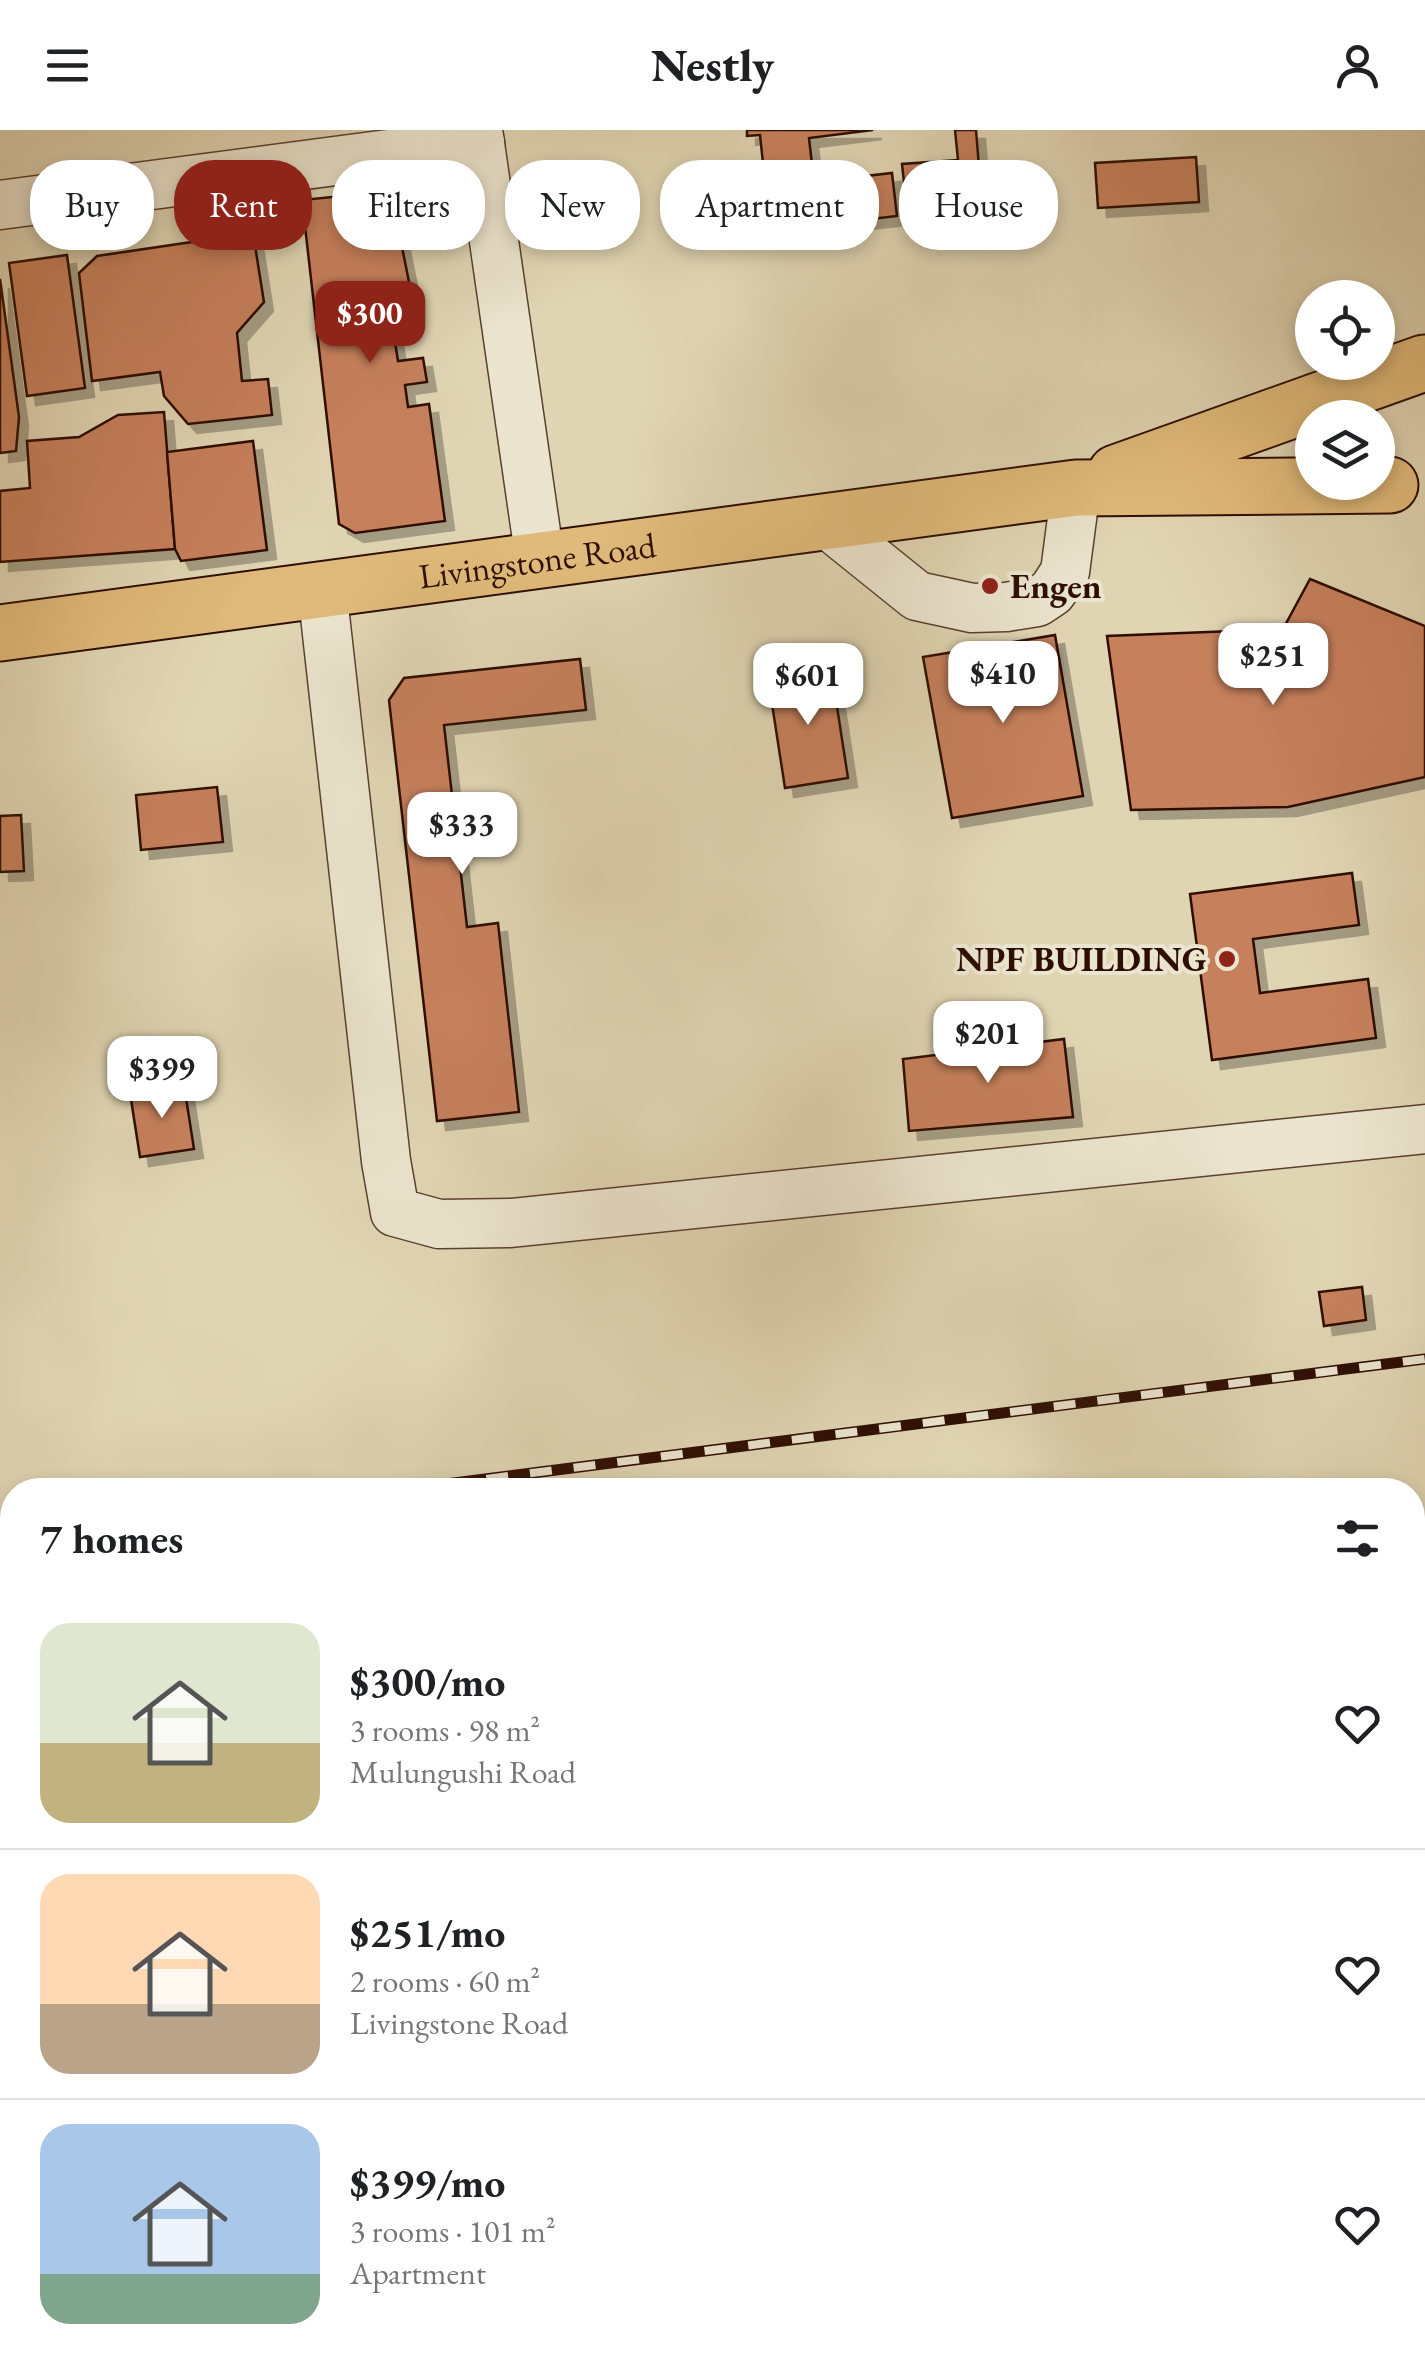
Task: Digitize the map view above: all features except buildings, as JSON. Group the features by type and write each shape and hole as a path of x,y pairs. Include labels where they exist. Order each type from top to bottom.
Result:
{"main road":[{"name":"Livingstone Road","path":"1383,400 1399,378 1424,362"},
{"name":"Livingstone Road","path":"1076,488 1424,362"},
{"name":"Livingstone Road","path":"0,633 1076,488 1397,486"}],"street":[{"path":"0,205 479,136 540,560"},
{"path":"825,522 917,596 972,608 1006,607 1037,602 1052,592 1064,572 1076,488"},
{"path":"322,589 386,1162 395,1212 440,1224 512,1224 1425,1129"}],"railway":[{"path":"493,1478 1425,1359"}],"place":[{"name":"Engen","path":"990,586"},
{"name":"NPF BUILDING","path":"1227,959"}]}
